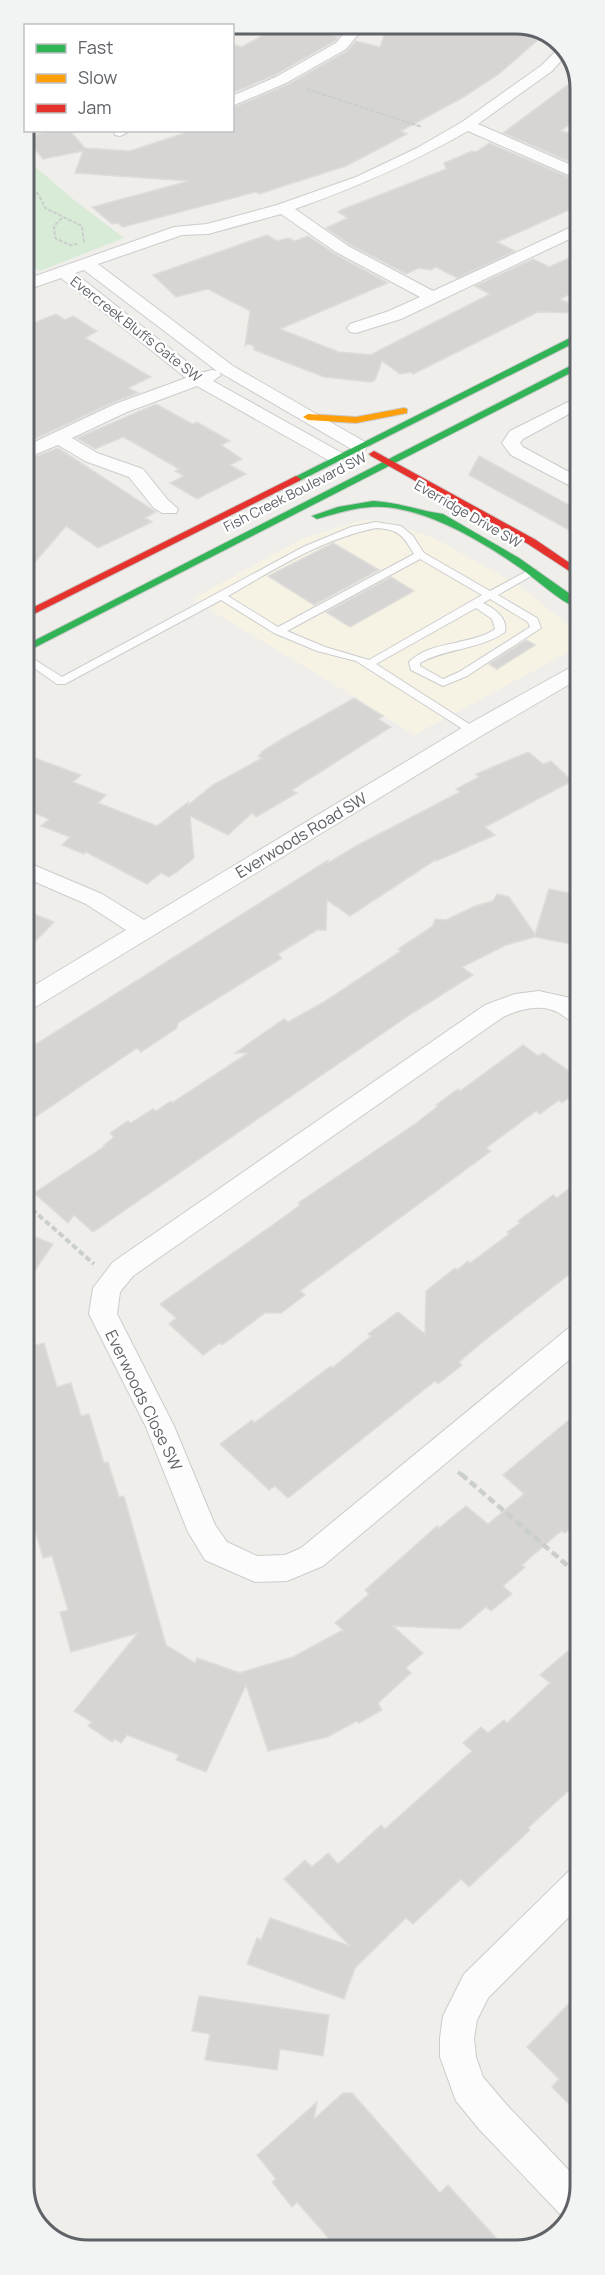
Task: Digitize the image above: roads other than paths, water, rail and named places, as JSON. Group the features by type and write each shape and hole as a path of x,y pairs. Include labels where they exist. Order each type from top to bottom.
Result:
{"main road":[{"name":"Fish Creek Boulevard SW","path":"34,611 570,341"},
{"name":"Fish Creek Boulevard SW","path":"34,645 570,369"},
{"path":"308,417 363,420 446,402"},
{"name":"Everridge Drive SW","path":"359,446 532,543 570,568"},
{"name":"Everridge Drive SW","path":"336,458 533,572 570,599"},
{"path":"154,581 346,506 369,502 396,503 418,509 458,527"}],"street":[{"path":"234,101 281,80 340,46 350,35"},
{"path":"34,290 62,271 95,265 200,238 208,229 283,208 361,180 467,125 547,68 559,55"},
{"path":"467,125 570,171"},
{"path":"283,208 342,249 434,297"},
{"path":"356,328 395,315 570,233"},
{"path":"34,292 77,283 95,265"},
{"name":"Evercreek Bluffs Gate SW","path":"95,265 227,370 359,446"},
{"name":"Evercreek Bluffs Gate SW","path":"62,271 199,380 336,458"},
{"path":"34,449 121,408 227,370"},
{"path":"570,406 516,435 510,443 516,451 570,480"},
{"path":"59,438 91,457 119,465 136,473 160,503 169,508"},
{"name":"Everwoods Road SW","path":"34,996 473,731 570,676"},
{"path":"34,872 93,899 143,930"},
{"name":"Everwoods Close SW","path":"570,1011 561,1005 535,999 520,1000 494,1011 133,1262 107,1288 103,1314 160,1426 203,1532 216,1551 255,1569 287,1568 312,1557 570,1342"},
{"path":"569,2197 492,2116 469,2088 458,2057 457,2038 460,2016 466,2000 476,1986 570,1893"}],"lane":[{"path":"34,663 61,682 320,543 359,528 377,524 394,527 410,536 420,555 533,620 536,628 463,674 443,683 415,668 414,662 427,652 480,644 501,630 501,622 476,603"},
{"path":"278,632 420,555"},
{"path":"369,664 533,572"},
{"path":"221,596 278,632 321,649 360,659 473,731"}]}
